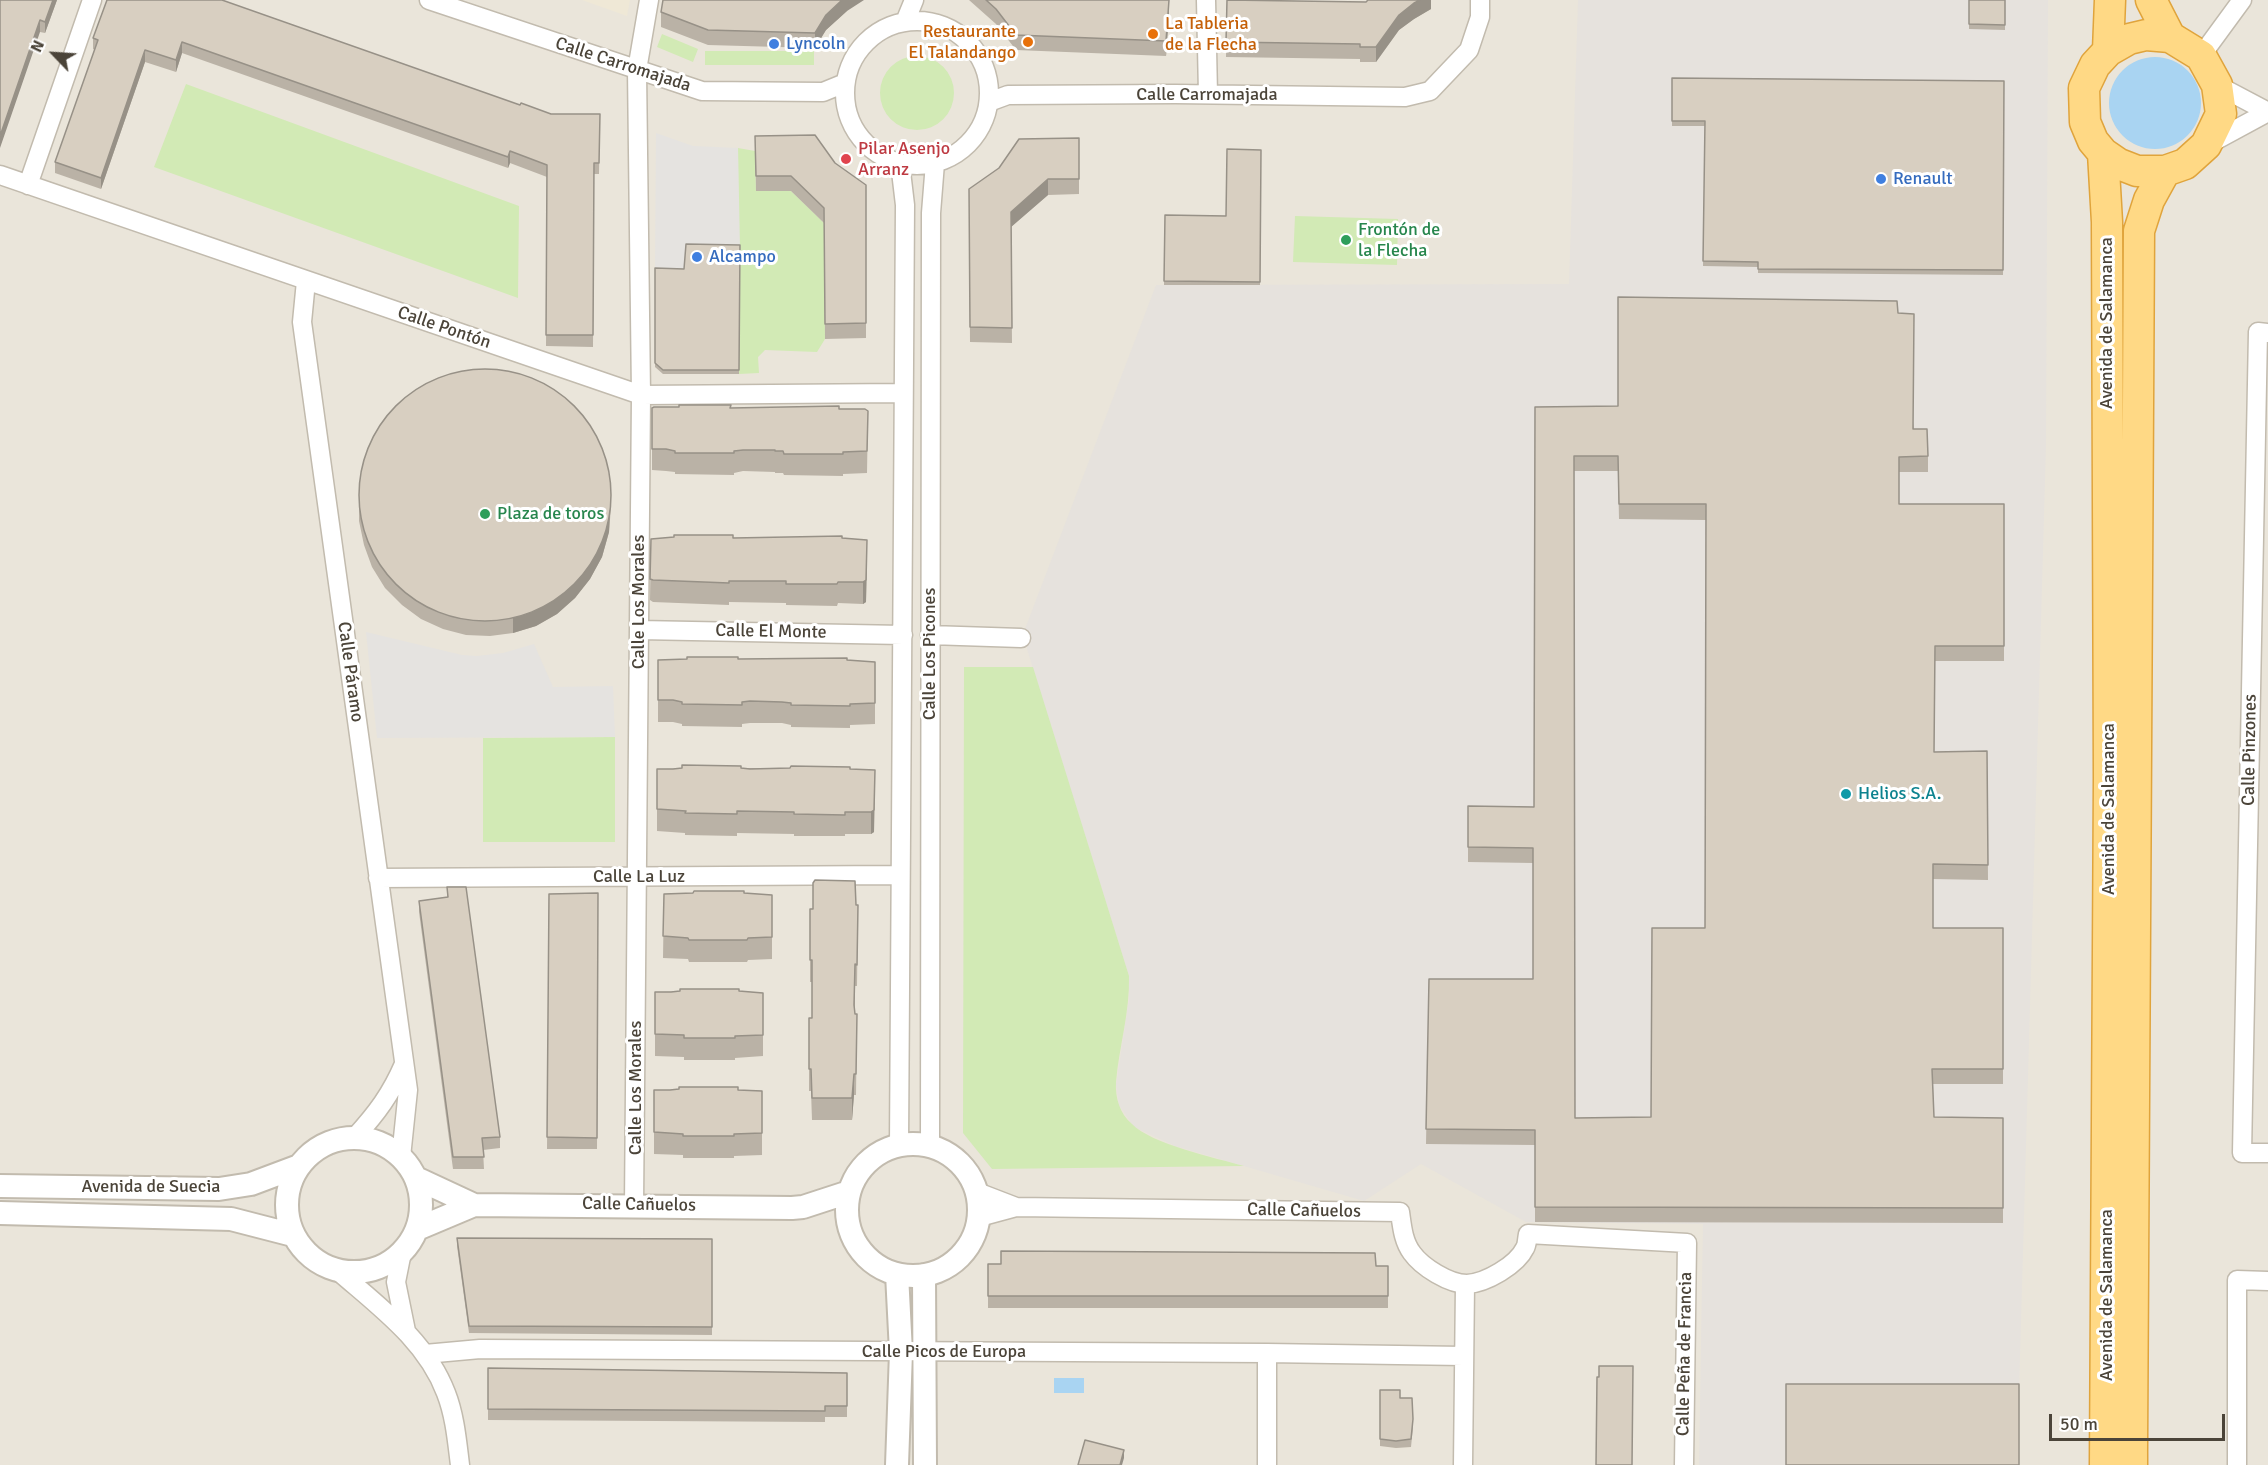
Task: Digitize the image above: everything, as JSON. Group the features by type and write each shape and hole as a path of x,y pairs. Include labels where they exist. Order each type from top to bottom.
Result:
{"highway":[{"path":"2108,51 2110,0"},
{"path":"2151,0 2170,38"},
{"path":"2146,35 2170,38 2201,56 2217,85 2221,114 2206,145 2185,164 2165,171 2137,171 2119,164 2103,153 2093,141 2085,122 2084,88 2095,65 2108,51 2129,39 2146,35"},
{"name":"Avenida de Salamanca","path":"2103,153 2107,222 2109,754 2105,1465"},
{"name":"Avenida de Salamanca","path":"2132,1465 2131,1159 2139,231 2149,200 2165,171"}],"street":[{"path":"28,184 92,0"},
{"name":"Calle Carromajada","path":"429,0 702,91 823,92 845,83"},
{"name":"Calle Los Morales","path":"634,1205 641,395 637,70 649,0"},
{"path":"915,0 924,21"},
{"path":"905,22 915,0"},
{"path":"1206,0 1208,94"},
{"path":"2201,56 2242,0"},
{"name":"Calle Carromajada","path":"989,102 1008,95 1208,94 1405,97 1430,91 1449,74 1469,50 1480,9"},
{"path":"924,21 950,28 965,38 975,50 984,64 989,83 989,102 976,133 963,148 935,163 918,165 885,158 859,136 850,121 845,102 845,83 855,56 876,34 905,22 924,21"},
{"path":"989,83 1008,95"},
{"path":"2217,85 2268,112"},
{"name":"Calle Carromajada","path":"823,92 845,102"},
{"path":"2206,145 2268,112"},
{"name":"Calle Los Picones","path":"899,1145 905,205 900,163"},
{"name":"Calle Los Picones","path":"930,1146 931,213 935,163"},
{"name":"Calle Pontón","path":"0,174 641,395 903,393"},
{"name":"Calle Páramo","path":"306,281 302,322 405,1062 408,1090 401,1157"},
{"name":"Calle Pinzones","path":"2268,333 2258,332 2242,1153 2268,1154"},
{"name":"Calle El Monte","path":"639,630 903,635"},
{"path":"930,635 1021,638"},
{"name":"Calle La Luz","path":"378,878 899,875"},
{"path":"355,1137 382,1107 405,1062"},
{"path":"355,1137 380,1142 401,1157 416,1178 420,1204 417,1229 402,1251 389,1263 372,1270 355,1272 337,1270 319,1263 304,1251 293,1235 287,1212 289,1188 299,1166 314,1150 334,1140 355,1137"},
{"path":"911,1143 930,1146 949,1154 962,1165 977,1192 979,1217 970,1243 959,1257 945,1267 924,1275 897,1274 870,1260 857,1246 848,1222 849,1192 860,1170 883,1150 911,1143"},
{"name":"Avenida de Suecia","path":"0,1186 219,1189 251,1184 299,1166"},
{"name":"Calle Cañuelos","path":"416,1178 474,1205"},
{"name":"Calle Cañuelos","path":"803,1207 849,1192"},
{"name":"Calle Cañuelos","path":"977,1192 1016,1207"},
{"name":"Calle Cañuelos","path":"417,1229 474,1205 803,1207 848,1222"},
{"name":"Calle Cañuelos","path":"979,1217 1016,1207 1400,1212 1403,1233 1411,1252 1432,1271 1465,1284"},
{"name":"Avenida de Suecia","path":"0,1213 231,1219 293,1235"},
{"name":"Calle Peña de Francia","path":"1465,1284 1485,1281 1505,1269 1525,1249 1528,1234 1687,1243 1684,1465"},
{"path":"402,1251 396,1282 406,1331"},
{"path":"337,1270 406,1331 425,1354 446,1392 455,1427 460,1465"},
{"path":"897,1274 901,1352 897,1465"},
{"path":"924,1275 925,1465"},
{"path":"2237,1465 2237,1280 2268,1281"},
{"path":"1464,1465 1465,1284"},
{"name":"Calle Picos de Europa","path":"425,1354 480,1349 1463,1356"},
{"path":"1267,1465 1268,1353"}],"shaded area":[{"path":"0,0 2268,0 2268,1465 0,1465"},
{"path":"582,0 630,0 627,16"},
{"path":"1578,0 2048,0 2046,445 2019,1391 1786,1465 1699,1465 1703,1224 1526,1222 1421,1164 1364,1201 1175,1146 1134,1127 1119,1105 1116,1085 1129,999 1129,976 1027,649 1025,629 1156,285 1569,284"},
{"path":"656,133 693,146 738,148 740,248 684,273 655,272"},
{"path":"366,632 462,655 503,653 534,644 553,687 613,686 615,737 377,738"}],"green space":[{"path":"662,34 698,49 693,62 657,47"},
{"path":"705,51 814,51 814,65 705,65"},
{"path":"917,56 938,62 948,72 954,93 948,114 938,124 917,130 896,124 886,114 880,93 886,72 896,62"},
{"path":"186,84 519,206 518,298 154,167"},
{"path":"738,148 755,151 756,191 791,191 824,223 825,339 817,352 765,350 758,357 759,373 739,374"},
{"name":"Frontón de la Flecha","path":"1295,216 1398,219 1397,265 1293,262"},
{"path":"964,667 1033,667 1129,976 1128,1003 1116,1082 1117,1100 1121,1111 1132,1124 1154,1138 1185,1150 1244,1166 992,1169 963,1133"},
{"path":"615,737 615,842 483,842 483,738"}],"water":[{"path":"2155,57 2173,60 2188,70 2198,85 2201,103 2198,121 2188,136 2173,146 2155,149 2137,146 2122,136 2112,121 2109,103 2112,85 2122,70 2137,60"},
{"path":"1054,1378 1084,1378 1084,1393 1054,1393"}],"building":[{"path":"0,0 53,0 45,22 40,20 0,136"},
{"path":"107,0 222,0 520,105 521,103 551,114 600,114 599,163 594,163 593,335 546,335 547,165 510,151 508,157 182,42 176,60 145,50 101,178 55,162 98,40 93,38"},
{"path":"663,0 842,0 826,15 815,33 708,30 661,12"},
{"path":"986,0 1169,0 1166,41 1016,35"},
{"path":"1227,0 1366,2 1368,0 1420,0 1399,15 1376,47 1360,47 1360,44 1226,42"},
{"path":"1969,0 2005,0 2005,25 1969,24"},
{"path":"1672,78 2004,81 2003,270 1758,269 1758,262 1703,261 1705,121 1672,121"},
{"path":"815,135 835,163 866,185 866,323 825,324 824,208 791,176 756,176 755,136"},
{"path":"1079,138 1079,179 1048,179 1011,212 1012,328 970,327 969,189 999,168 1019,139"},
{"path":"1227,149 1261,150 1260,282 1164,281 1165,215 1226,216"},
{"path":"686,244 740,245 739,370 663,370 655,363 655,268 684,269"},
{"name":"Helios S.A.","path":"1618,297 1897,301 1898,313 1914,314 1913,429 1927,429 1928,456 1899,457 1899,504 2004,504 2004,646 1935,646 1934,752 1987,751 1988,865 1933,864 1933,928 2003,928 2003,1069 1932,1069 1934,1117 2003,1118 2003,1208 1535,1207 1535,1130 1426,1129 1429,979 1533,979 1533,848 1468,847 1468,806 1534,807 1535,407 1618,406","holes":["1574,456 1618,456 1619,504 1706,504 1705,928 1652,928 1651,1117 1575,1118"]},
{"name":"Plaza de toros","path":"485,369 510,372 533,379 555,390 574,406 590,425 601,447 608,470 611,495 608,520 601,543 590,565 574,584 555,600 533,611 510,618 485,621 460,618 437,611 415,600 396,584 380,565 369,543 362,520 359,495 362,470 369,447 380,425 396,406 415,390 437,379 460,372"},
{"path":"679,405 731,405 730,408 839,406 839,409 865,409 868,411 867,451 843,452 843,454 784,454 783,451 775,450 675,453 675,451 666,449 652,449 652,408 679,407"},
{"path":"674,535 733,535 733,538 842,536 842,538 867,540 866,580 838,582 837,584 786,584 786,581 729,581 729,583 650,579 651,539 674,537"},
{"path":"687,657 847,658 847,660 875,662 875,703 850,704 850,706 791,705 791,703 782,702 750,701 742,702 742,705 682,704 682,702 673,700 658,700 658,660 687,659"},
{"path":"682,765 741,766 741,768 750,769 790,768 791,766 850,767 850,769 875,770 874,810 845,812 845,815 737,811 737,814 685,813 686,811 657,809 657,769 682,768"},
{"path":"815,880 855,881 856,905 858,905 854,1005 855,1014 857,1014 856,1074 854,1074 852,1098 812,1098 811,1069 809,1069 809,1018 812,1018 810,909 813,909"},
{"path":"447,887 466,887 500,1137 482,1138 484,1157 453,1157 419,901 448,897"},
{"path":"694,891 744,891 744,893 772,895 772,937 748,938 747,940 689,940 688,938 663,936 664,894 693,893"},
{"path":"598,893 597,1138 547,1137 549,894"},
{"path":"680,989 739,989 739,991 763,993 763,1035 735,1036 735,1038 684,1038 684,1035 655,1034 655,992 680,991"},
{"path":"679,1087 738,1087 738,1090 762,1091 762,1133 734,1134 734,1136 683,1136 683,1134 654,1132 654,1090 679,1089"},
{"path":"457,1238 712,1239 712,1327 469,1326"},
{"path":"1001,1251 1375,1253 1376,1266 1388,1266 1388,1296 988,1296 988,1264 1001,1264"},
{"path":"1599,1366 1633,1366 1632,1465 1596,1465"},
{"path":"488,1368 847,1373 847,1406 825,1406 825,1411 488,1409"},
{"path":"1786,1384 2019,1384 2019,1465 1786,1465"},
{"path":"1380,1390 1400,1390 1400,1398 1412,1398 1411,1439 1396,1441 1380,1439"},
{"path":"1085,1440 1124,1450 1120,1465 1078,1465"}],"place":[{"name":"La Tableria de la Flecha","path":"1153,34"},
{"name":"Restaurante El Talandango","path":"1028,42"},
{"name":"Lyncoln","path":"774,44"},
{"name":"Pilar Asenjo Arranz","path":"846,159"},
{"name":"Renault","path":"1881,179"},
{"name":"Frontón de la Flecha","path":"1346,240"},
{"name":"Alcampo","path":"697,257"},
{"name":"Plaza de toros","path":"485,514"},
{"name":"Helios S.A.","path":"1846,794"}]}
